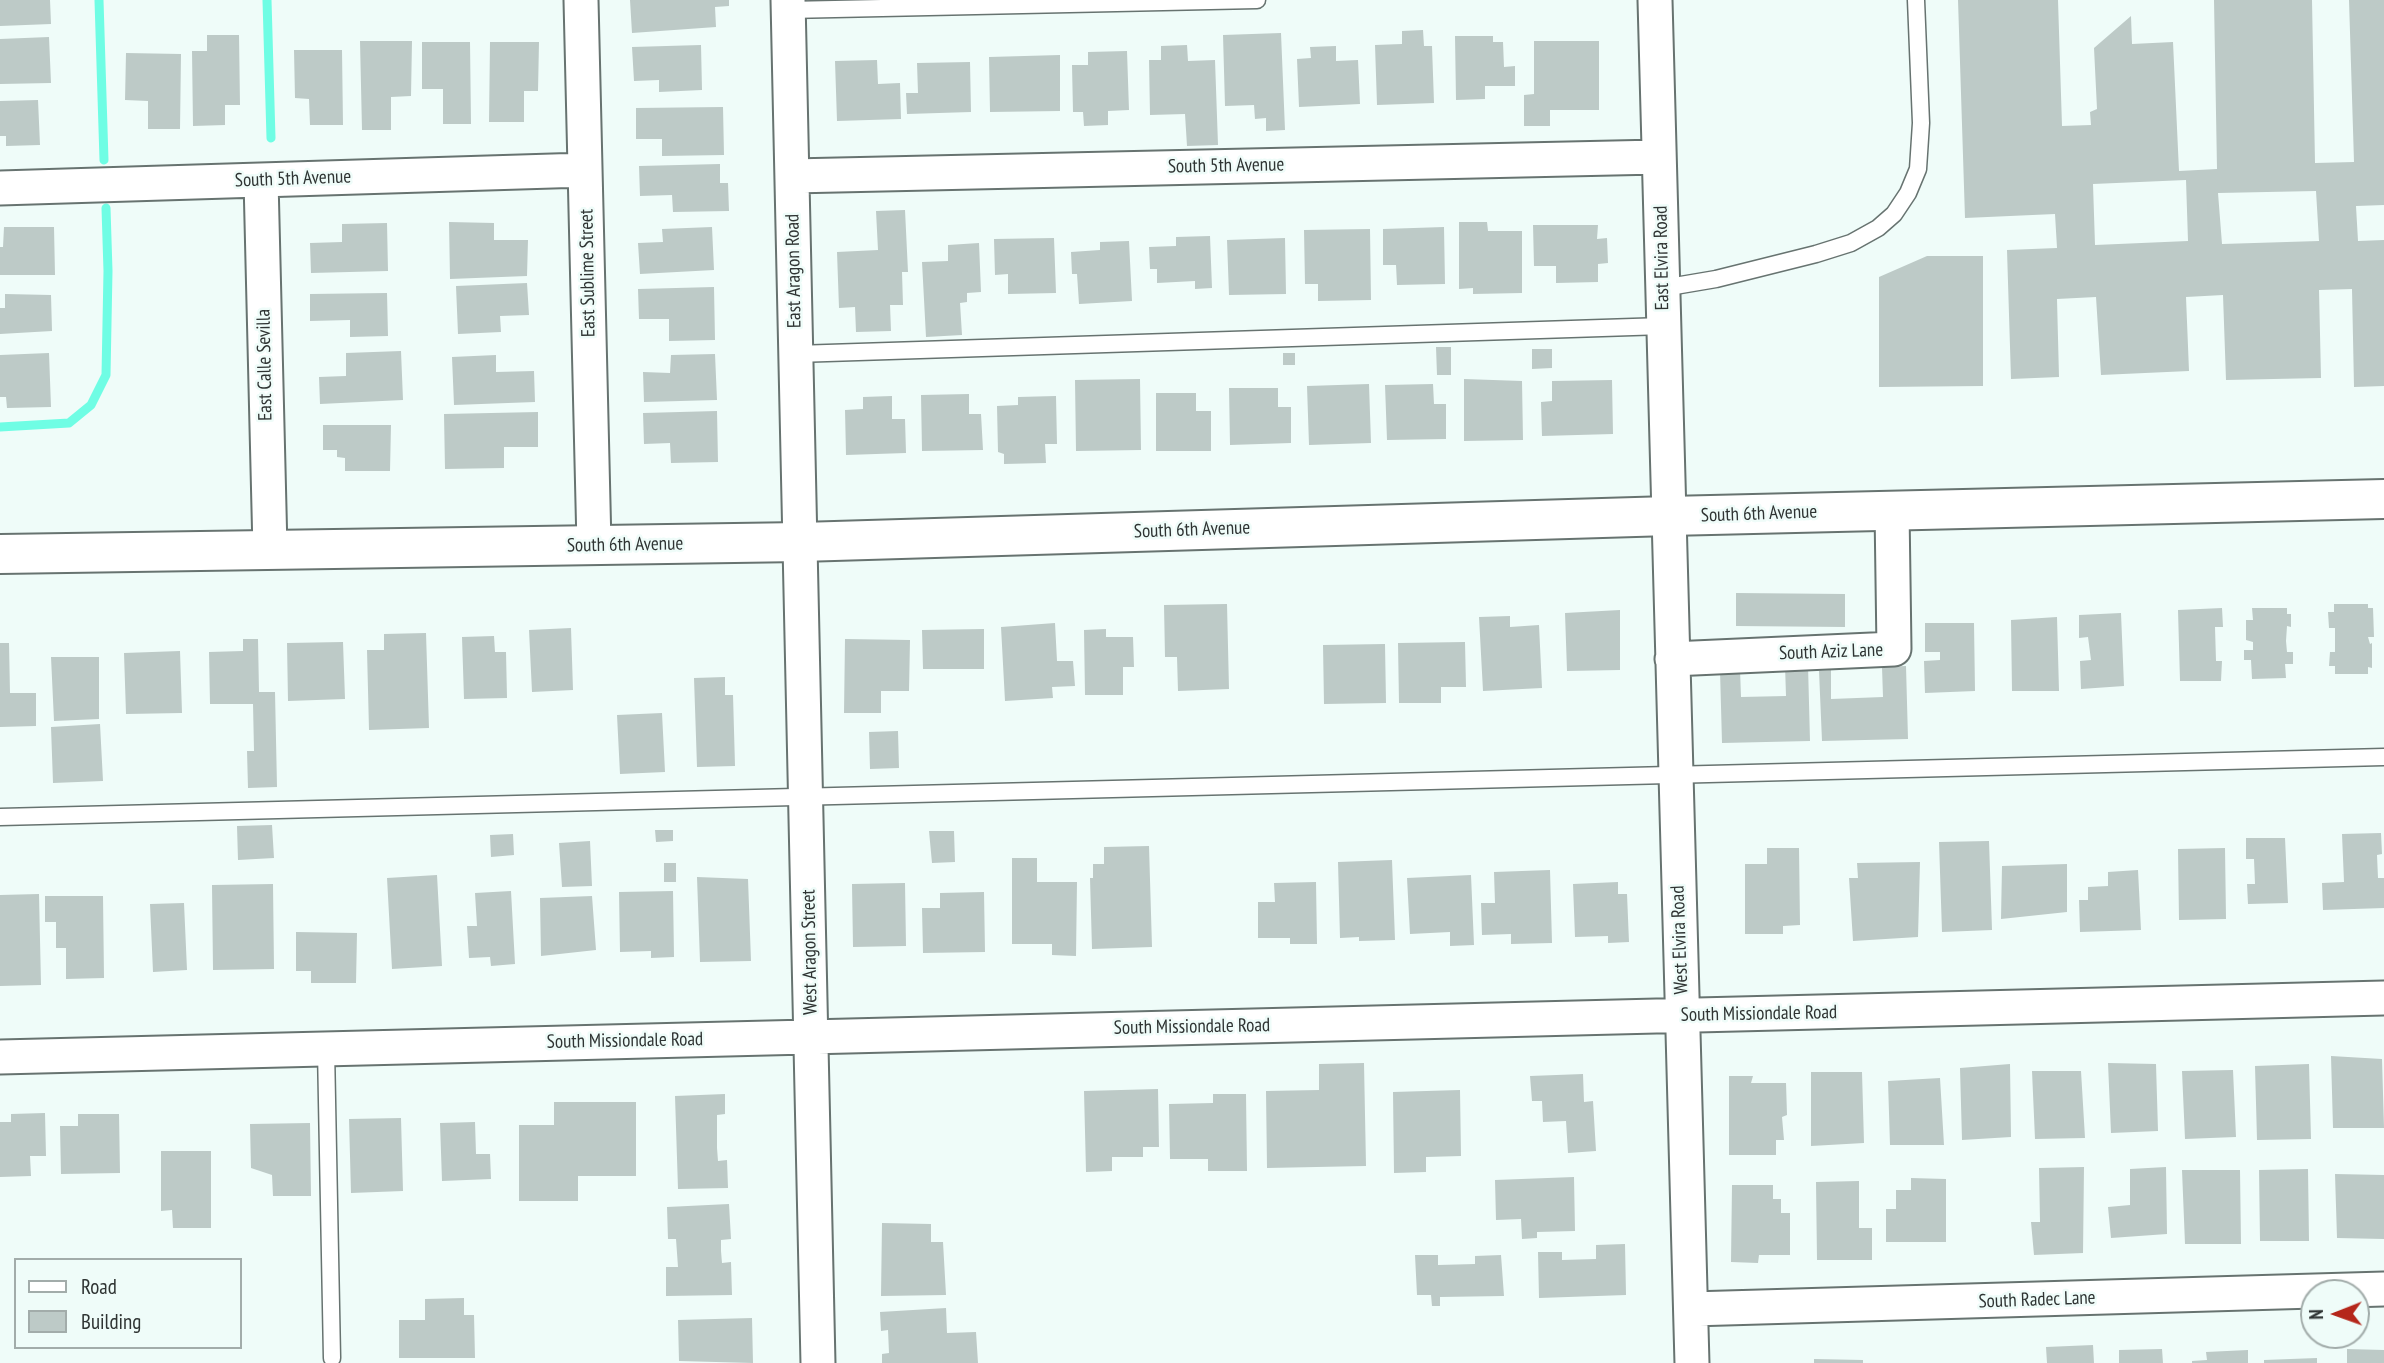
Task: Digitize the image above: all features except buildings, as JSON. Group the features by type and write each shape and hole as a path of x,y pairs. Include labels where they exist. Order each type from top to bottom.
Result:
{"street":[{"name":"East Sublime Street","path":"581,0 594,545"},
{"name":"East Elvira Road","path":"1655,0 1669,516"},
{"name":"East Aragon Road","path":"788,5 801,541"},
{"name":"South 5th Avenue","path":"792,176 1659,157"},
{"name":"South 5th Avenue","path":"0,188 585,170"},
{"name":"East Calle Sevilla","path":"261,180 270,550"},
{"name":"South 6th Avenue","path":"0,554 801,541 2384,499"},
{"name":"South Aziz Lane","path":"1672,659 1894,649 1892,510"},
{"name":"West Elvira Road","path":"1669,516 1692,1363"},
{"name":"West Aragon Street","path":"801,541 818,1363"},
{"name":"South Missiondale Road","path":"0,1057 2384,998"},
{"name":"South Radec Lane","path":"1690,1309 2384,1289"}],"lane":[{"path":"788,5 1257,0"},
{"path":"1663,288 1716,279 1851,243 1878,228 1894,214 1908,193 1918,169 1921,124 1916,0"},
{"path":"796,354 1664,326"},
{"path":"0,817 2384,757"},
{"path":"326,1049 331,1358"}],"waterway":[{"path":"99,0 104,160"},
{"path":"267,0 271,138"},
{"path":"0,427 69,423 91,405 106,375 106,208"}]}
